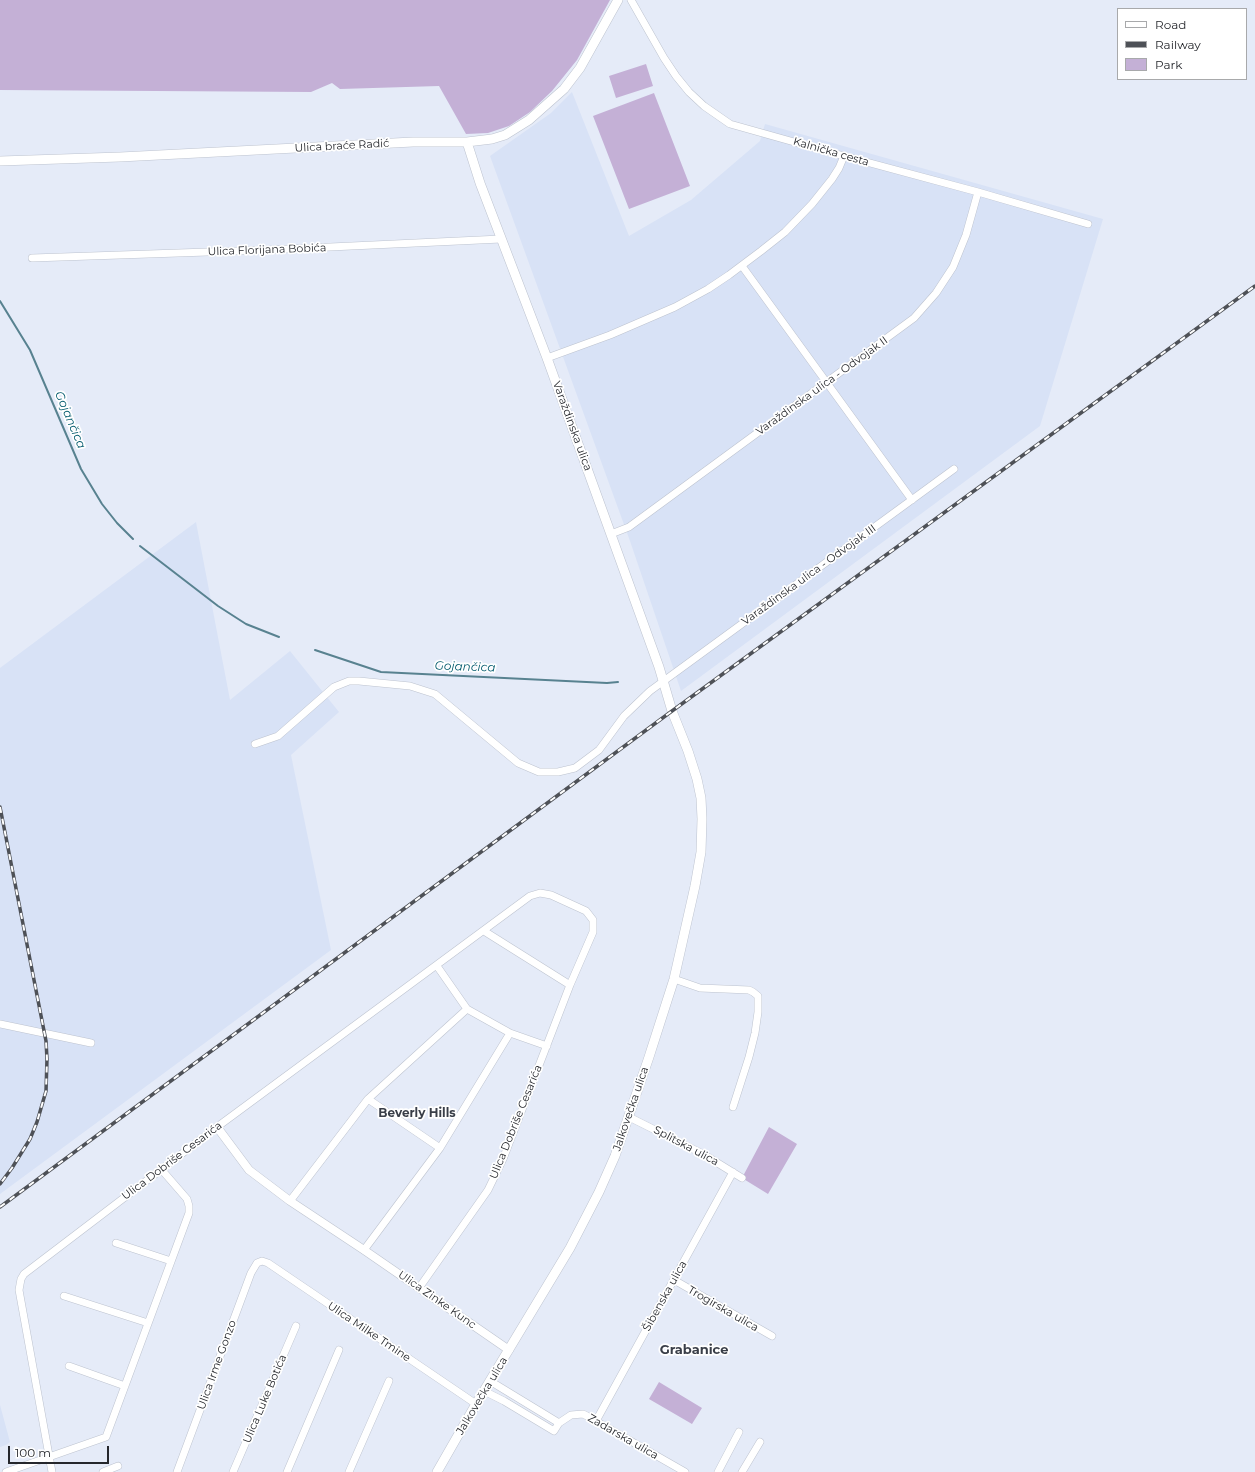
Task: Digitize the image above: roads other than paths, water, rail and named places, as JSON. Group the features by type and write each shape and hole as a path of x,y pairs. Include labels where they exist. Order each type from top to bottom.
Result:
{"main road":[{"name":"Ulica braće Radić","path":"0,161 120,157 368,144 467,142 492,139 505,135 529,120 553,101 564,89 580,68 618,0"},
{"name":"Varaždinska ulica","path":"467,142 480,183 547,358 611,534 664,682 672,711"},
{"name":"Jalkovečka ulica","path":"437,1472 476,1404 556,1273 586,1219 607,1174 629,1117 658,1031 674,979 695,886 700,852 702,812 694,771 672,711"}],"street":[{"name":"Kalnička cesta","path":"631,0 676,76 689,92 704,106 730,124 978,192 1088,224"},
{"path":"547,358 610,335 675,307 708,289 742,266 785,232 812,204 836,174 844,156"},
{"name":"Varaždinska ulica - Odvojak II","path":"611,534 629,527 914,318 936,293 953,267 973,216 978,192"},
{"name":"Ulica Florijana Bobića","path":"32,258 273,250 501,239"},
{"path":"742,266 912,500"},
{"name":"Varaždinska ulica - Odvojak III","path":"255,744 278,736 334,687 349,681 410,686 435,694 518,763 539,772 558,772 575,768 599,750 624,716 650,691 954,468"},
{"name":"Ulica Dobriše Cesarića","path":"52,1472 19,1290 21,1279 24,1274 160,1169 530,896 540,893 551,895 586,912 593,920 594,932 570,986 503,1159 488,1190 419,1288"},
{"path":"484,931 570,986"},
{"path":"437,966 468,1009 510,1033 547,1046"},
{"path":"674,979 700,988 749,990 758,996 758,1012 755,1033 733,1107"},
{"path":"290,1201 368,1099 468,1009"},
{"path":"0,1024 91,1043"},
{"path":"364,1250 440,1148 510,1033"},
{"path":"368,1099 440,1148"},
{"name":"Splitska ulica","path":"629,1117 682,1143 742,1178"},
{"name":"Ulica Zinke Kunc","path":"217,1127 249,1170 290,1201 509,1350"},
{"path":"6,1472 106,1437 189,1213 189,1206 183,1195 160,1169"},
{"name":"Šibenska ulica","path":"596,1421 733,1172"},
{"path":"116,1243 171,1261"},
{"name":"Ulica Milke Tmine","path":"262,1261 268,1263 476,1404"},
{"name":"Ulica Irme Gonzo","path":"177,1472 251,1273 256,1263 262,1261"},
{"name":"Trogirska ulica","path":"674,1280 772,1336"},
{"path":"64,1296 148,1323"},
{"name":"Ulica Luke Botića","path":"233,1472 296,1326"},
{"path":"287,1472 339,1350"},
{"path":"69,1366 125,1386"},
{"path":"349,1472 389,1381"},
{"path":"490,1381 560,1423"},
{"name":"Zadarska ulica","path":"484,1391 504,1401 554,1431 560,1423 571,1415 583,1414 685,1472"},
{"path":"718,1472 739,1432"},
{"path":"742,1472 760,1442"},
{"path":"103,1472 118,1466"}],"waterway":[{"name":"Gojančica","path":"0,301 30,350 81,469 102,504 117,523 133,539"},
{"name":"Gojančica","path":"140,546 218,606 246,624 279,637"},
{"name":"Gojančica","path":"315,650 381,672 607,683 618,682"}],"railway":[{"path":"0,1207 672,711 1255,286"},
{"path":"0,807 46,1041 47,1059 46,1091 37,1122 30,1139 0,1184"}],"district":[{"name":"Beverly Hills","path":"417,1113"},
{"name":"Grabanice","path":"694,1350"}]}
